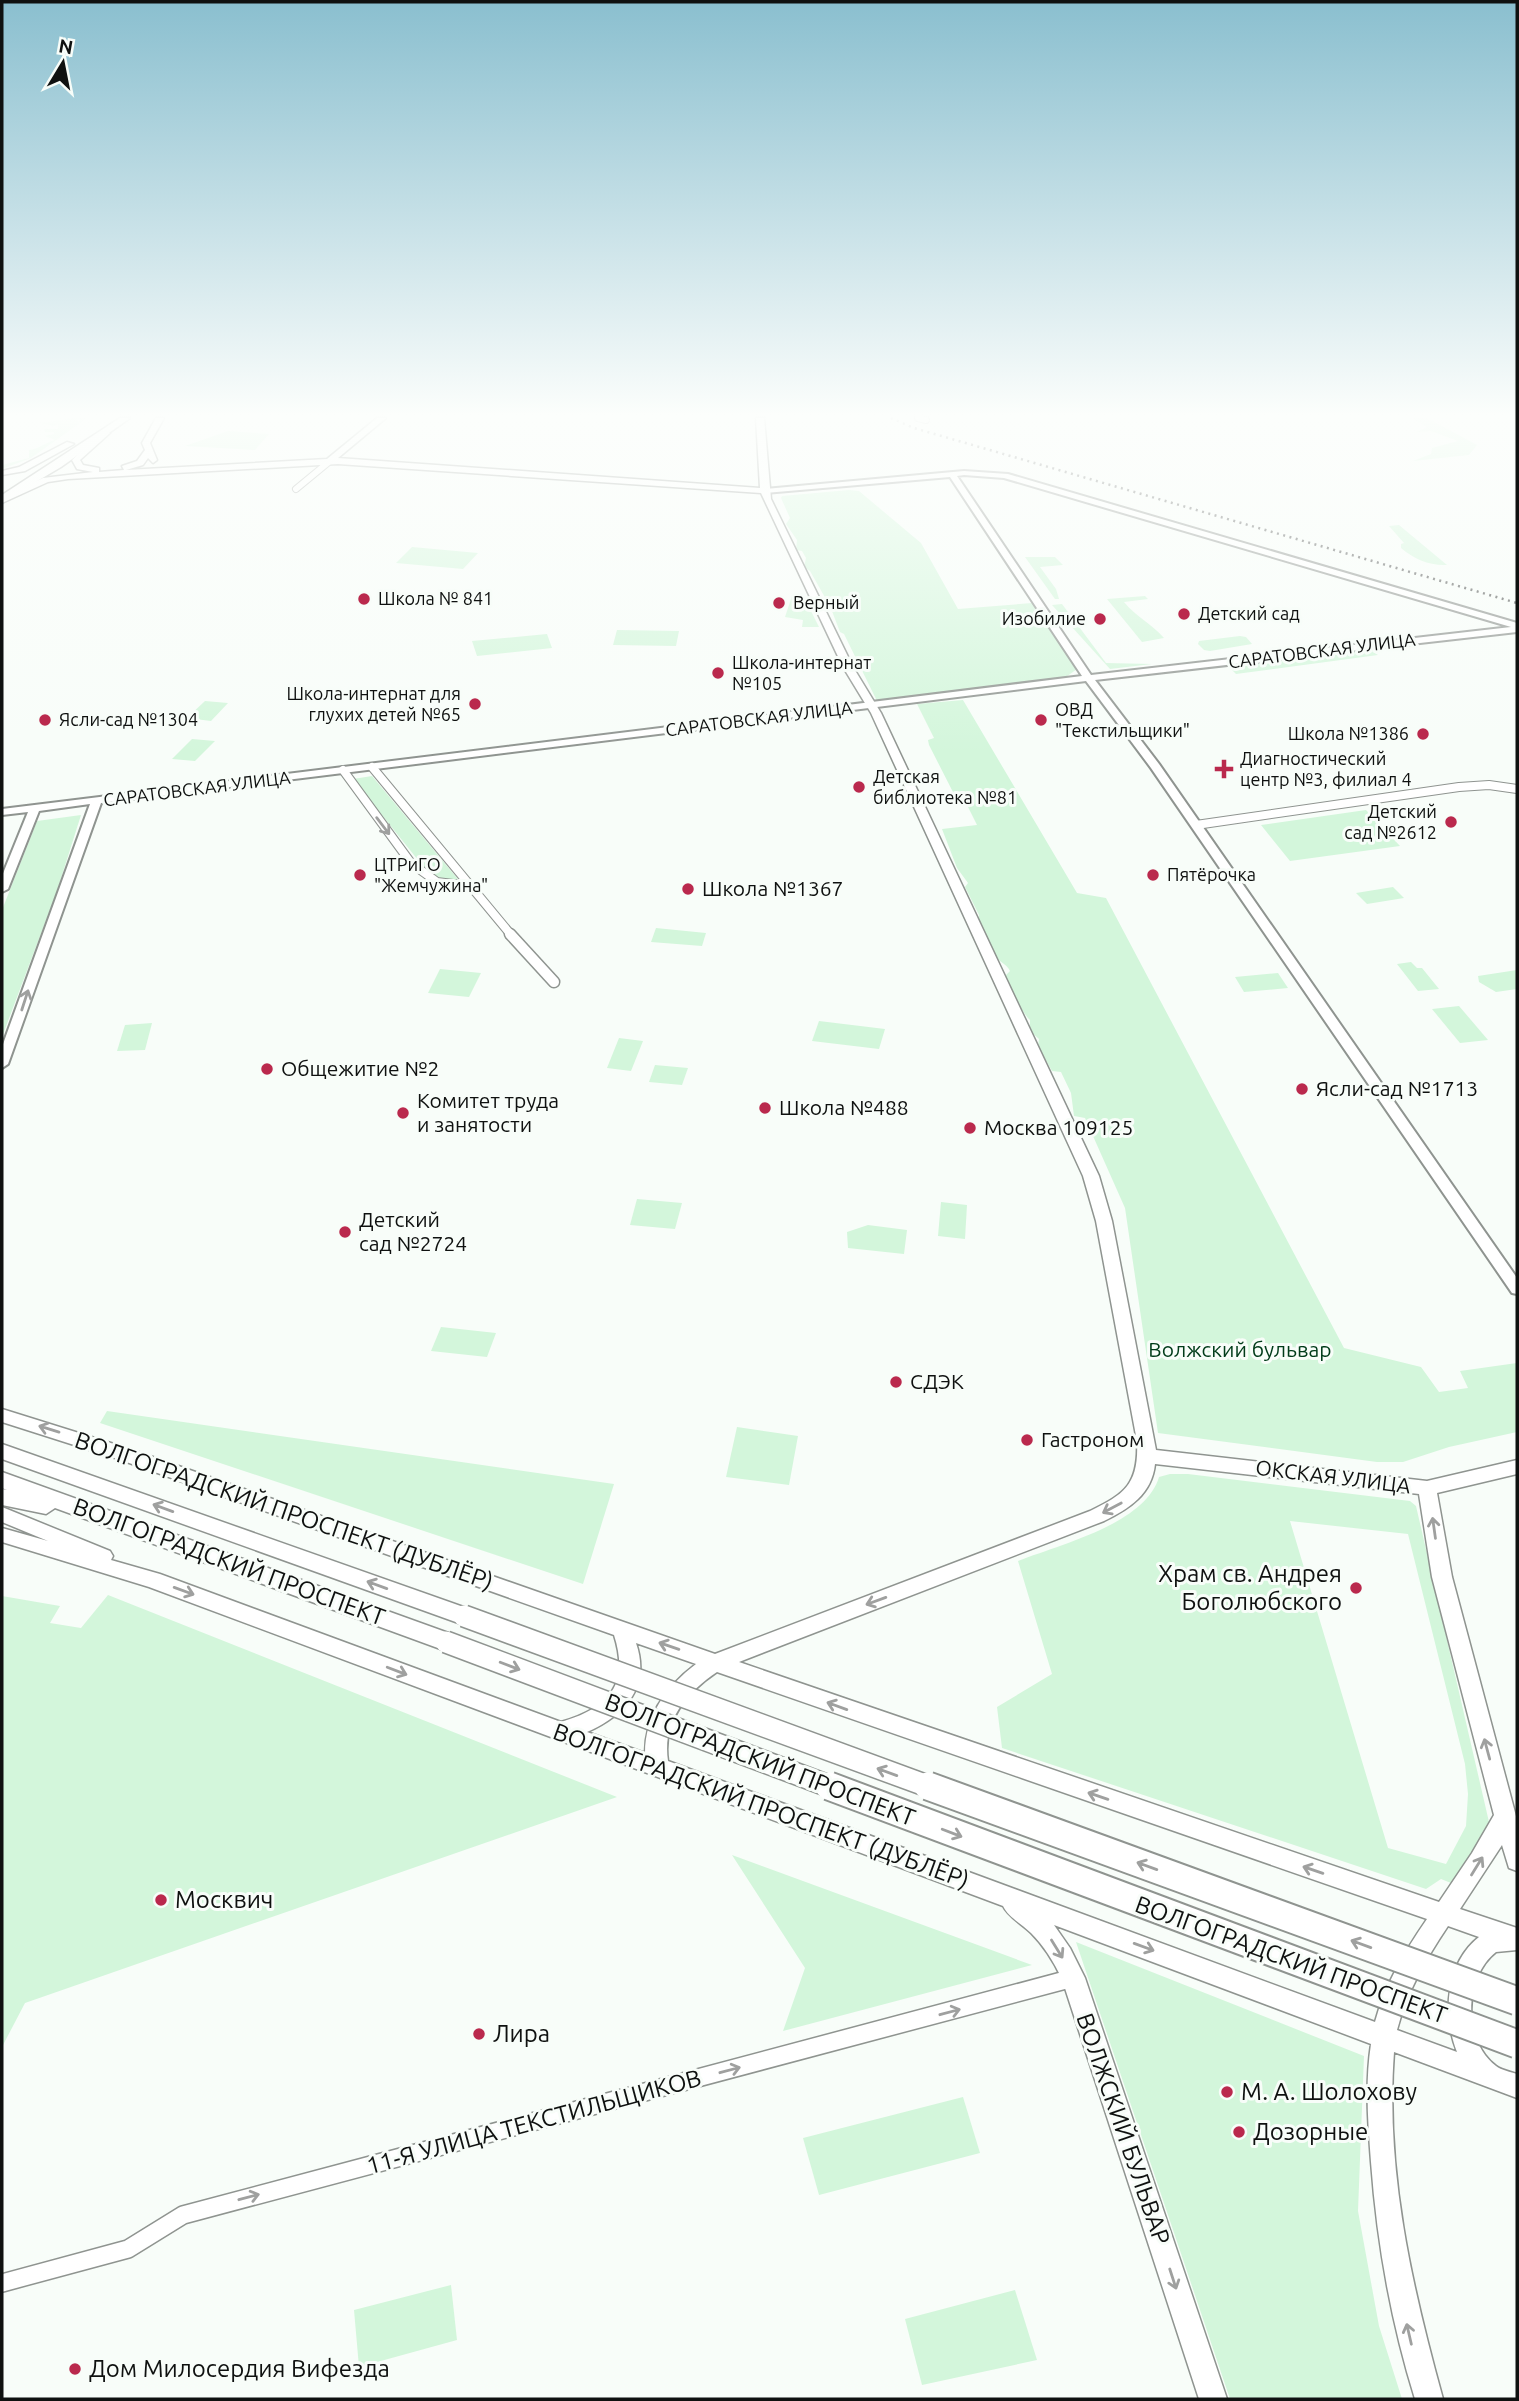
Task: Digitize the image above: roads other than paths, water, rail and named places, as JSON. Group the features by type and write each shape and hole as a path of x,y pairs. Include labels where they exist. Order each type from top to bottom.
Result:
{"main road":[{"path":"659,1768 655,1744 670,1701 694,1676 716,1662 1115,1507 1127,1499 1143,1480 1148,1467 1104,1221 1091,1176 871,706 848,667 783,530"},
{"name":"ВОЛГОГРАДСКИЙ ПРОСПЕКТ (ДУБЛЁР)","path":"2,1415 124,1454 938,1741 1517,1938"},
{"name":"ВОЛГОГРАДСКИЙ ПРОСПЕКТ","path":"2,1451 464,1616 1517,2001"},
{"name":"ОКСКАЯ УЛИЦА","path":"1148,1456 1427,1488 1517,1467"},
{"name":"ВОЛГОГРАДСКИЙ ПРОСПЕКТ","path":"2,1480 446,1642 1517,2044"},
{"path":"1427,1488 1442,1577 1517,1861"},
{"path":"2,1497 112,1520"},
{"path":"2,1514 57,1535 153,1580"},
{"name":"ВОЛГОГРАДСКИЙ ПРОСПЕКТ (ДУБЛЁР)","path":"2,1535 153,1580 1517,2086"},
{"path":"558,1732 586,1725 602,1717 623,1695 632,1667 630,1648 622,1630"},
{"path":"1429,2399 1411,2342 1387,2213 1379,2093 1384,2036 1397,1993 1408,1970 1494,1841 1505,1815"},
{"name":"ВОЛЖСКИЙ БУЛЬВАР","path":"989,1889 1033,1918 1049,1935 1073,1978 1213,2399"},
{"path":"1486,2073 1471,2054 1463,2037 1460,1999 1471,1965 1479,1951 1489,1943 1517,1938"}],"street":[{"path":"990,530 1090,679 1196,825 1517,1289"},
{"path":"1190,530 1517,627"},
{"name":"САРАТОВСКАЯ УЛИЦА","path":"2,812 1517,627"},
{"path":"372,767 469,886 554,982"},
{"path":"343,770 411,863 425,876 453,887 469,886"},
{"path":"1196,825 1459,787 1489,785 1517,789"},
{"path":"2,1064 96,801"},
{"path":"2,889 35,808"},
{"name":"11-Я УЛИЦА ТЕКСТИЛЬЩИКОВ","path":"2,2283 128,2249 183,2215 1073,1978"}],"railway":[{"path":"1266,530 1517,603"}],"place":[{"name":"Школа № 841","path":"364,599"},
{"name":"Верный","path":"779,603"},
{"name":"Детский сад","path":"1184,614"},
{"name":"Изобилие","path":"1100,619"},
{"name":"Школа-интернат №105","path":"718,673"},
{"name":"Школа-интернат для глухих детей №65","path":"475,704"},
{"name":"Ясли-сад №1304","path":"45,720"},
{"name":"ОВД \"Текстильщики\"","path":"1041,720"},
{"name":"Школа №1386","path":"1423,734"},
{"name":"Диагностический центр №3, филиал 4","path":"1224,769"},
{"name":"Детская библиотека №81","path":"859,787"},
{"name":"Детский сад №2612","path":"1451,822"},
{"name":"ЦТРиГО \"Жемчужина\"","path":"360,875"},
{"name":"Пятёрочка","path":"1153,875"},
{"name":"Школа №1367","path":"688,889"},
{"name":"Общежитие №2","path":"267,1069"},
{"name":"Ясли-сад №1713","path":"1302,1089"},
{"name":"Школа №488","path":"765,1108"},
{"name":"Комитет труда и занятости","path":"403,1113"},
{"name":"Москва 109125","path":"970,1128"},
{"name":"Детский сад №2724","path":"345,1232"},
{"name":"СДЭК","path":"896,1382"},
{"name":"Гастроном","path":"1027,1440"},
{"name":"Храм св. Андрея Боголюбского","path":"1356,1588"},
{"name":"Москвич","path":"161,1900"},
{"name":"Лира","path":"479,2034"},
{"name":"М. А. Шолохову","path":"1227,2092"},
{"name":"Дозорные","path":"1239,2132"},
{"name":"Дом Милосердия Вифезда","path":"75,2369"}],"park label":[{"name":"Волжский бульвар","path":"1240,1350"}]}
